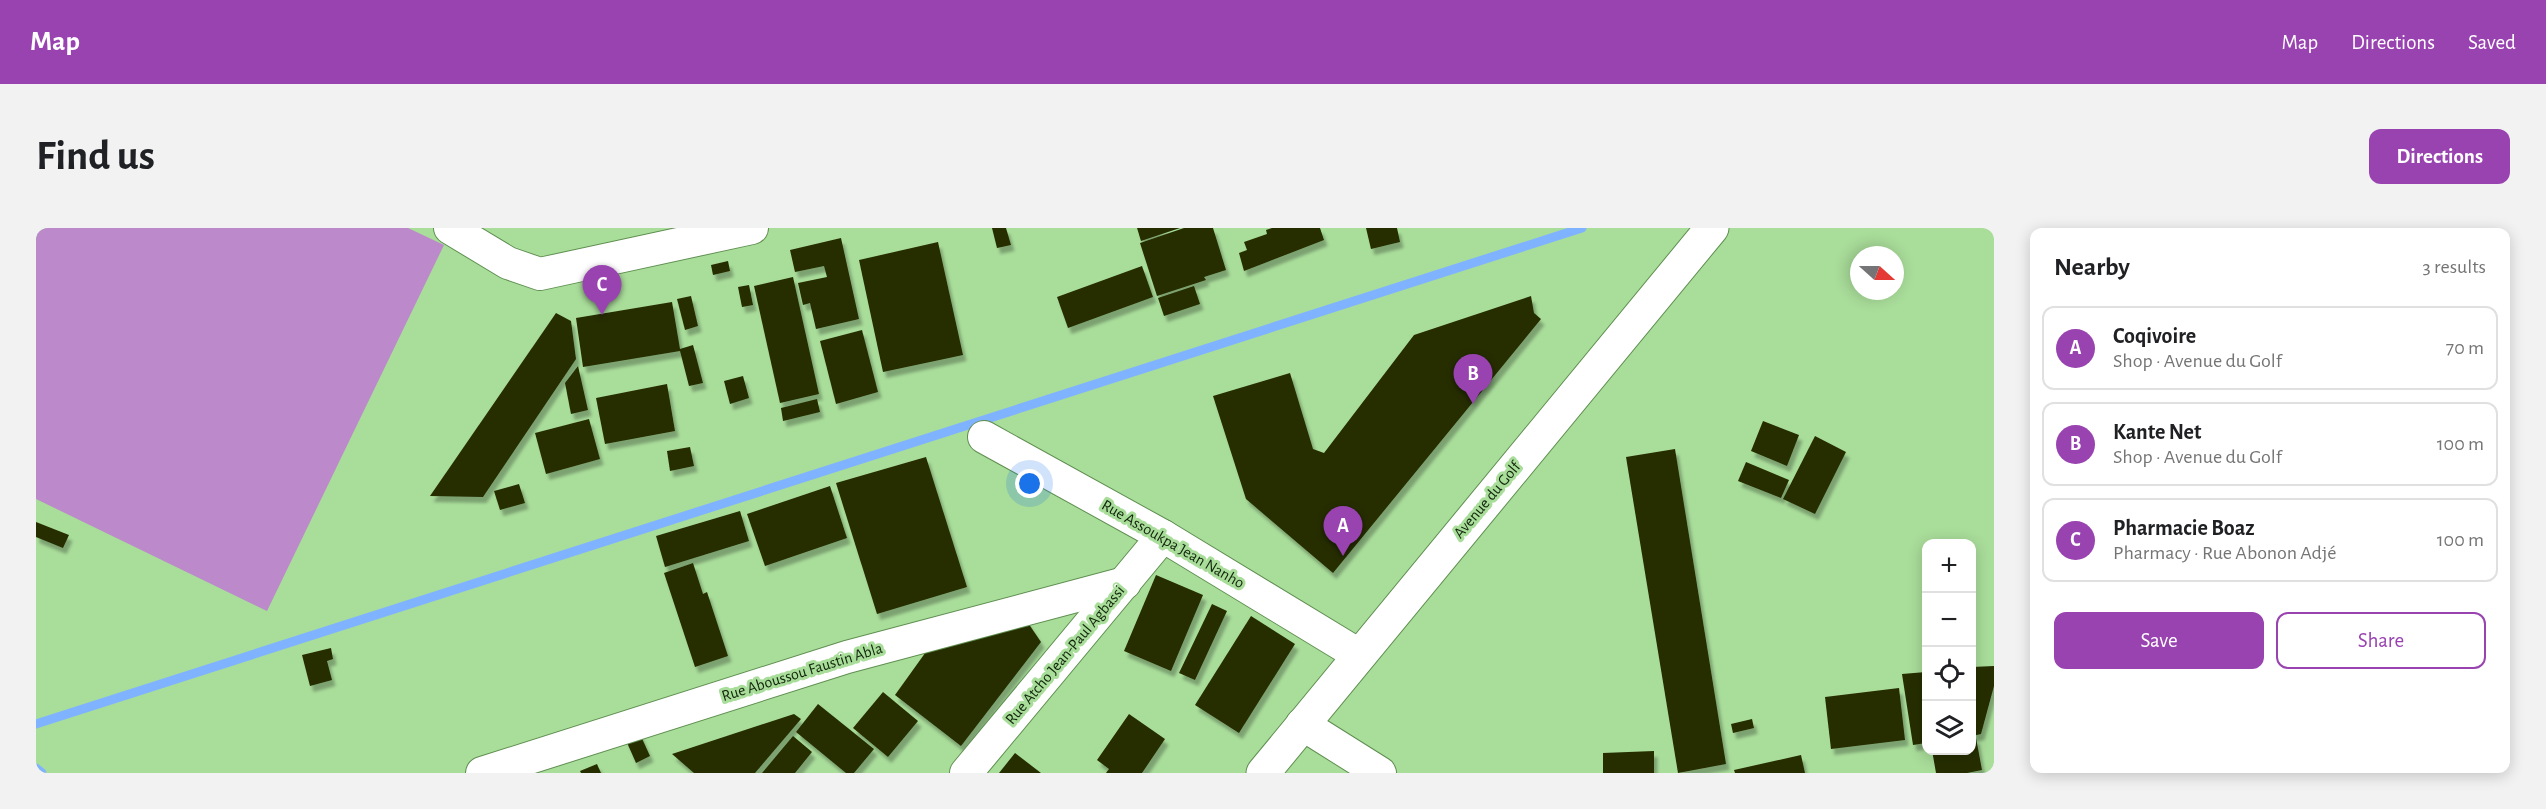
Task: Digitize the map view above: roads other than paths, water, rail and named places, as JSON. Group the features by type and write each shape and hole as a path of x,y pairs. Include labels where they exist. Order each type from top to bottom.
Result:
{"main road":[{"name":"Avenue du Golf","path":"1263,773 1712,228"}],"street":[{"path":"450,228 508,264 540,274 752,228"},
{"name":"Rue Assoukpa Jean Nanho","path":"984,437 1163,536 1359,655"},
{"name":"Rue Atcho Jean-Paul Agbassi","path":"966,773 1163,536"},
{"name":"Rue Aboussou Faustin Abla","path":"483,773 847,657 1125,583"},
{"path":"1302,724 1380,773"}],"waterway":[{"path":"36,724 1582,228"},
{"path":"36,768 42,773"}],"place":[{"name":"Pharmacie Boaz","path":"602,315"},
{"name":"Kante Net","path":"1473,404"},
{"name":"Coqivoire","path":"1343,556"}]}
